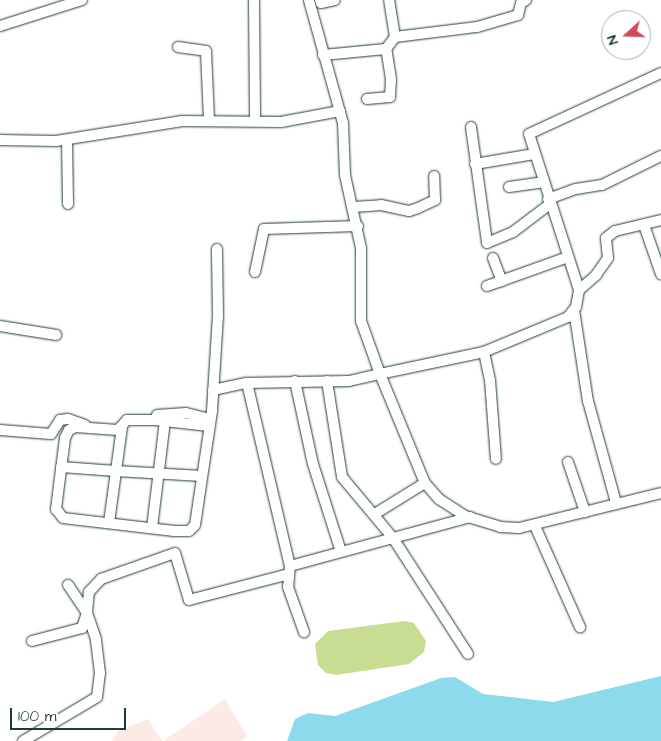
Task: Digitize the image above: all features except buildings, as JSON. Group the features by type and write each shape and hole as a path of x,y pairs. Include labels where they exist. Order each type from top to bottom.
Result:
{"street":[{"path":"0,26 82,0"},
{"path":"254,0 255,121"},
{"path":"309,0 340,111 346,140 345,175 354,207 361,248 361,321 380,374 425,483 451,508 470,518 500,527 535,526 616,502 661,493"},
{"path":"320,0 321,3 335,0"},
{"path":"324,55 380,52 386,49 395,37 389,0"},
{"path":"395,37 476,27 518,15 521,3 526,0"},
{"path":"178,47 206,51 209,121"},
{"path":"367,99 390,97 391,78 386,49"},
{"path":"616,502 588,401 574,310 579,290 549,202 529,134 661,74"},
{"path":"0,140 67,140 182,121 281,122 340,111"},
{"path":"471,126 487,243 513,232 549,202 576,189 602,185 661,156"},
{"path":"67,140 68,204"},
{"path":"476,164 534,154"},
{"path":"354,207 380,205 409,211 418,208 435,200 434,176"},
{"path":"509,187 543,182"},
{"path":"579,290 596,275 608,258 606,238 615,231 661,220"},
{"path":"644,225 661,274"},
{"path":"255,272 264,229 358,226"},
{"path":"210,423 127,420 118,430 75,427 69,430 65,438 56,509 63,518 189,531 195,525 210,423 213,390 218,316 217,249"},
{"path":"487,286 568,257"},
{"path":"493,258 502,281"},
{"path":"213,390 247,383 295,380 327,381 380,374 484,352 568,317 574,310"},
{"path":"0,326 56,335"},
{"path":"484,352 490,380 496,459"},
{"path":"295,380 313,464 341,552"},
{"path":"327,381 342,477 393,538 468,654"},
{"path":"247,383 260,449 290,570 288,587 304,632"},
{"path":"0,430 50,434 60,420 68,419 103,428 133,417 186,414 210,423"},
{"path":"152,528 165,421"},
{"path":"109,523 122,426"},
{"path":"568,462 584,512"},
{"path":"61,467 202,476"},
{"path":"378,512 425,483"},
{"path":"32,641 82,628 87,613 89,592 101,579 175,553 189,600 290,570 341,552 470,518"},
{"path":"535,526 580,627"},
{"path":"23,741 97,697 100,673 96,639 87,613 68,585"}],"shaded area":[{"path":"225,699 247,736 242,741 163,741"},
{"path":"148,719 162,741 112,741 118,731"}],"green space":[{"path":"405,621 414,623 426,641 424,652 409,664 336,675 326,673 318,665 315,644 328,631"}],"water":[{"path":"661,676 661,741 287,741 295,719 308,713 335,716 441,678 455,677 483,694 553,702"}]}
